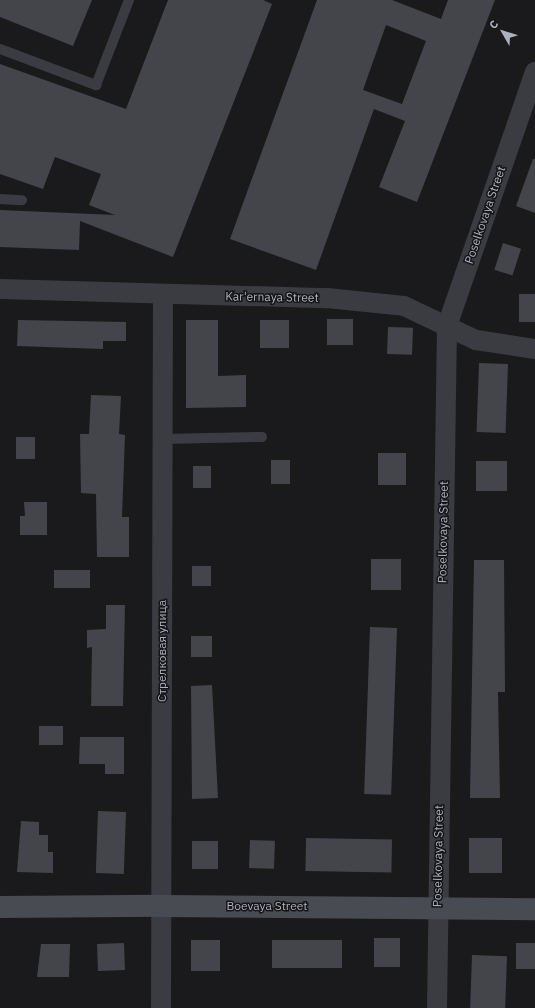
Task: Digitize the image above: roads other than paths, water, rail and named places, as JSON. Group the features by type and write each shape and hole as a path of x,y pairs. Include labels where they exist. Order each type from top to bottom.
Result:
{"street":[{"name":"Poselkovaya Street","path":"437,1008 437,907 447,326 535,72"},
{"name":"Kar'ernaya Street","path":"0,289 327,298 404,306 476,340 535,349"},
{"name":"Стрелковая улица","path":"161,1008 163,294"},
{"name":"Boevaya Street","path":"0,908 162,906 437,907 535,909"}],"lane":[{"path":"0,48 96,85 129,0"},
{"path":"0,199 22,200"},
{"path":"163,439 262,437"}]}
